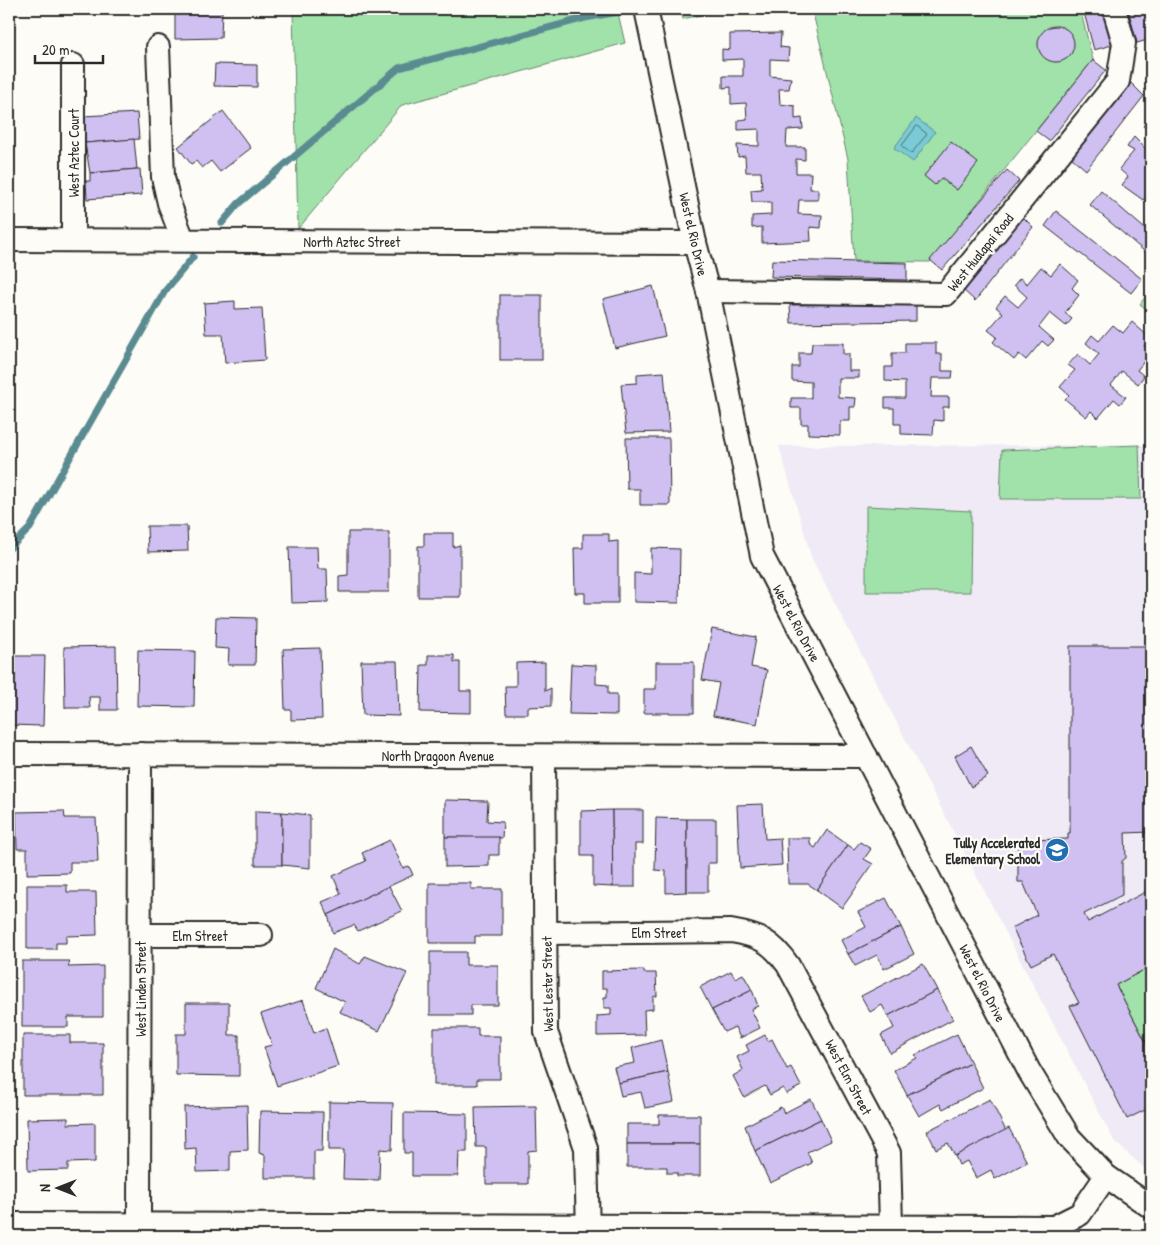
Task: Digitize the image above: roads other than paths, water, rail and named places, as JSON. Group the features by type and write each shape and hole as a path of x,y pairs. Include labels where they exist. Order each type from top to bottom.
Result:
{"street":[{"name":"West el Rio Drive","path":"646,9 695,243 708,291 762,556 1029,1071 1069,1137 1106,1176 1151,1207"},
{"name":"West Hualapai Road","path":"708,291 946,294 1118,81 1124,43 1114,9"},
{"path":"158,47 163,177 169,203 183,240"},
{"name":"West Aztec Court","path":"73,65 73,240"},
{"name":"North Aztec Street","path":"9,240 695,243"},
{"name":"North Dragoon Avenue","path":"9,754 866,756"},
{"name":"West Linden Street","path":"139,1224 140,754"},
{"name":"West Lester Street","path":"544,756 547,933 546,1032 586,1148 588,1231"},
{"name":"Elm Street","path":"547,933 731,931 753,934 768,942"},
{"name":"Elm Street","path":"140,936 261,936"},
{"name":"West Elm Street","path":"768,942 788,965 889,1153 891,1225"},
{"path":"9,1224 139,1224 588,1231 819,1231 891,1225 1054,1227 1080,1214 1106,1176"}],"water":[{"path":"916,118 935,132 913,162 894,148"}],"waterway":[{"path":"222,223 238,204 399,68 585,18 635,9"},
{"path":"9,549 30,528 165,291 193,257"}],"place":[{"name":"Tully Accelerated Elementary School","path":"1057,850"}]}
